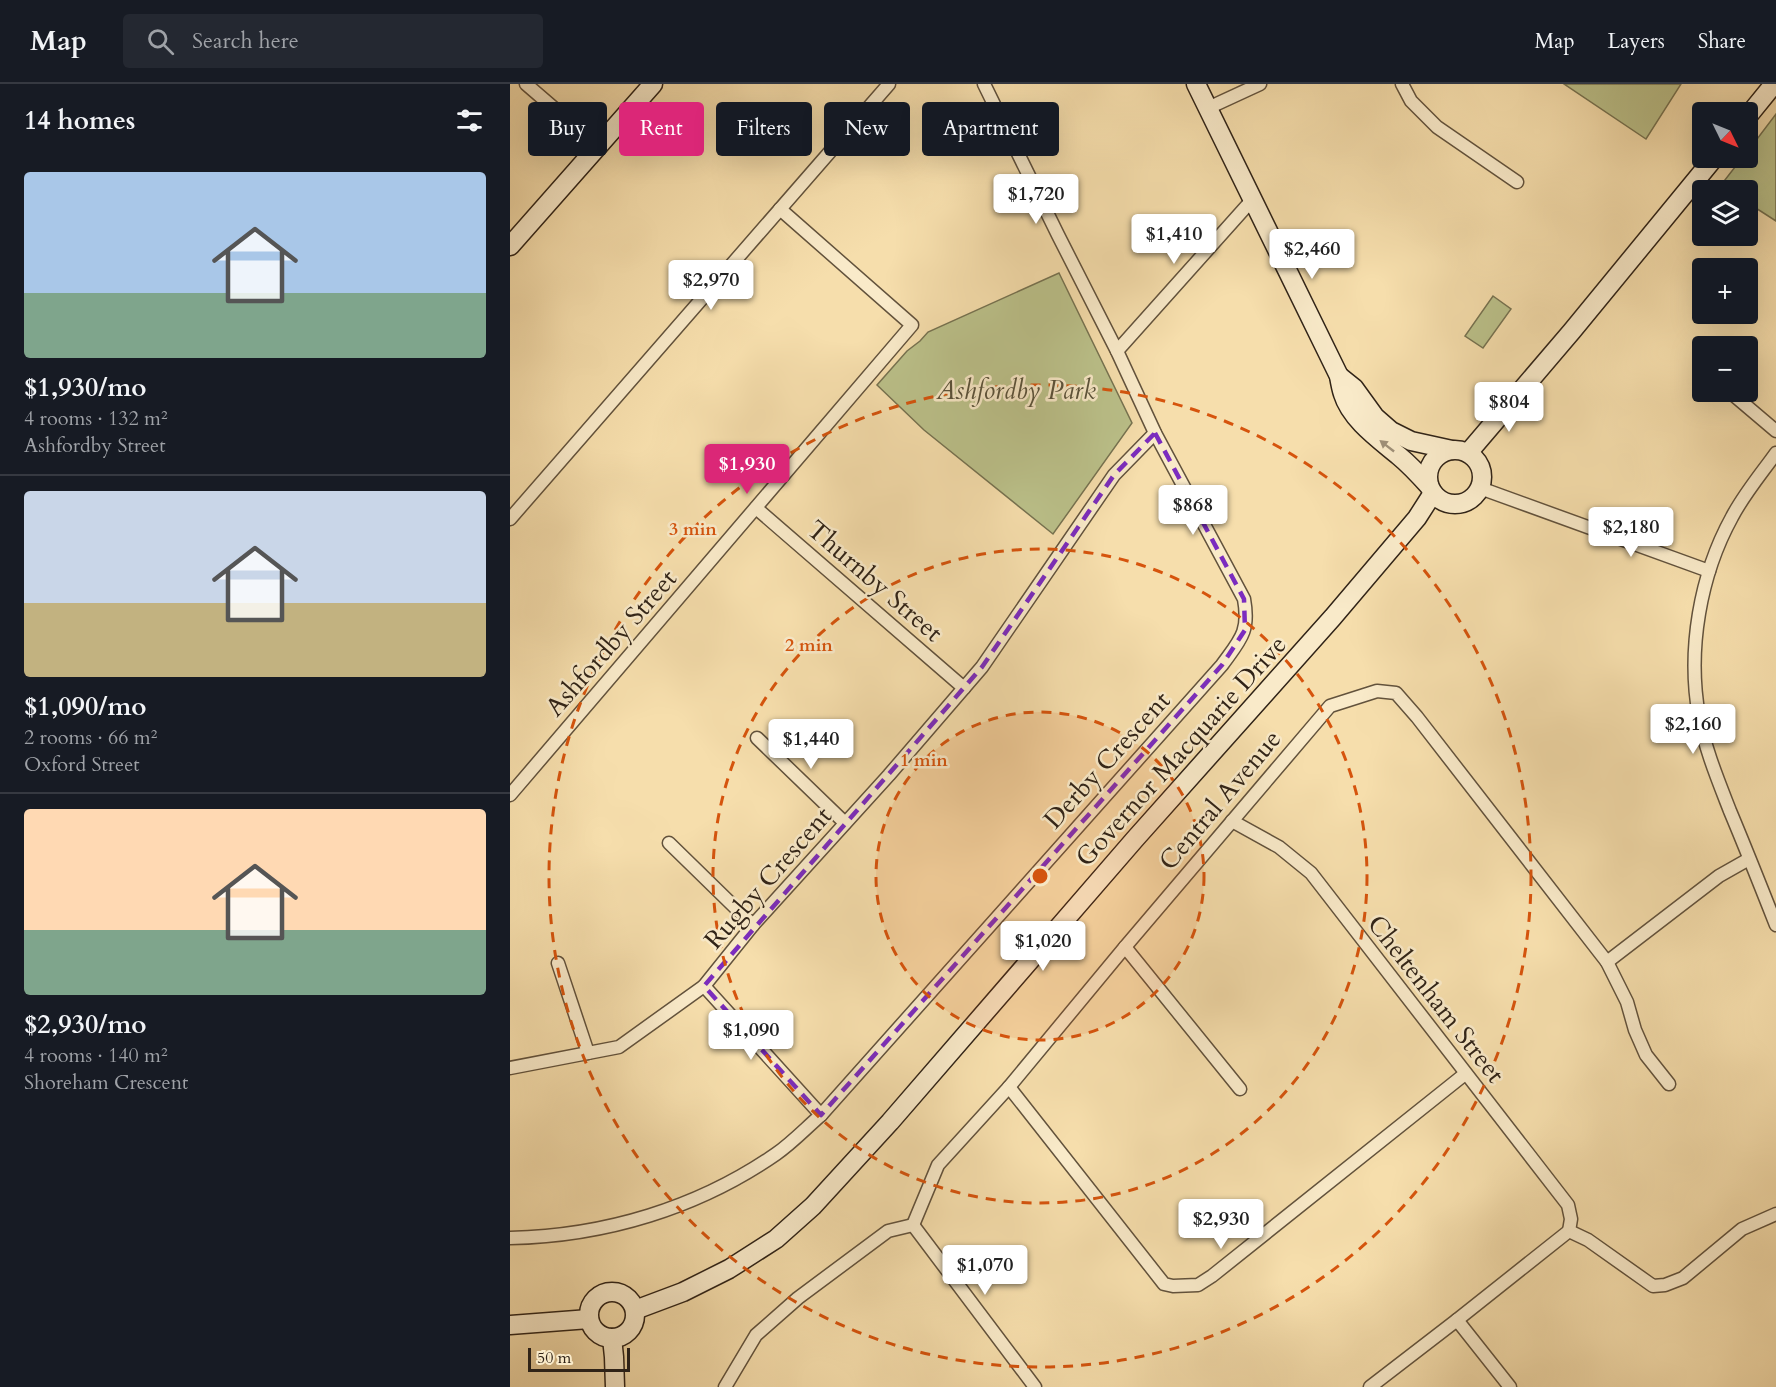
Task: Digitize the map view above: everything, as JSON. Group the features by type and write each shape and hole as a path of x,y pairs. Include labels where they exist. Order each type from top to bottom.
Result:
{"main road":[{"path":"607,138 653,84"},
{"path":"1196,84 1339,376 1343,395 1351,410 1365,427 1401,458 1446,503 1462,503 1480,488 1481,472 1474,458 1460,452 1411,441 1391,431 1375,417 1354,388 1339,376"},
{"path":"1758,104 1774,84"},
{"path":"510,246 591,156"},
{"path":"1431,490 1429,471 1437,457 1460,452 1572,331 1706,168"},
{"name":"Governor Macquarie Drive","path":"635,1310 682,1292 729,1269 776,1239 813,1206 890,1122 1135,839 1333,617 1417,518 1431,490"},
{"path":"603,1293 619,1293 632,1302 635,1310 634,1324 630,1330 625,1335 612,1338 597,1333 589,1320 592,1304 603,1293"},
{"path":"510,1325 589,1320"},
{"path":"612,1338 615,1387"}],"street":[{"path":"526,84 547,102"},
{"path":"510,519 889,84"},
{"name":"Derby Crescent","path":"510,1238 537,1238 578,1233 652,1216 728,1183 779,1152 821,1115 1222,665 1240,641 1245,630 1244,599 1155,433 1117,351 984,84"},
{"path":"1208,108 1260,84"},
{"path":"1402,84 1411,101 1437,127 1517,182"},
{"path":"1117,351 1252,200"},
{"name":"Ashfordby Street","path":"510,795 912,325 780,209"},
{"path":"1742,402 1776,431"},
{"name":"Rugby Crescent","path":"510,1068 619,1047 704,986 753,925 889,775 982,667 1114,475 1155,433"},
{"path":"1776,453 1732,516 1719,544 1709,571 1699,618 1695,652 1696,700 1706,746 1776,926"},
{"path":"1480,488 1709,571"},
{"name":"Thurnby Street","path":"756,508 964,688"},
{"name":"Central Avenue","path":"913,1225 938,1166 1009,1087 1330,706 1377,691 1396,693 1417,717 1607,962 1627,1002 1635,1030 1646,1055 1670,1084"},
{"path":"757,738 845,823"},
{"name":"Cheltenham Street","path":"1232,821 1279,847 1311,873 1568,1205 1571,1219 1569,1231"},
{"path":"669,843 753,925"},
{"path":"1607,962 1719,876 1749,859"},
{"path":"1125,947 1240,1089"},
{"path":"558,963 588,1053"},
{"path":"704,986 821,1115"},
{"path":"1009,1087 1164,1284 1173,1286 1198,1285 1212,1276 1465,1074"},
{"path":"1370,1387 1569,1231 1588,1240 1653,1286 1665,1285 1683,1278 1742,1229 1776,1214"},
{"path":"725,1387 756,1335 798,1298 888,1231 913,1225 1033,1386"},
{"path":"1458,1320 1510,1387"}],"highlighted area":[{"path":"1155,433 1244,599 1245,630 1222,665 821,1115 704,986 982,667 1114,475"}],"green space":[{"path":"1564,84 1681,84 1646,139"},
{"path":"1776,114 1776,221 1758,209 1758,180 1725,180 1734,168 1758,168 1758,138"},
{"name":"Ashfordby Park","path":"1059,273 1132,423 1053,534 924,430 877,385 907,351 928,332"},
{"path":"1493,296 1511,309 1483,348 1465,336"}]}
